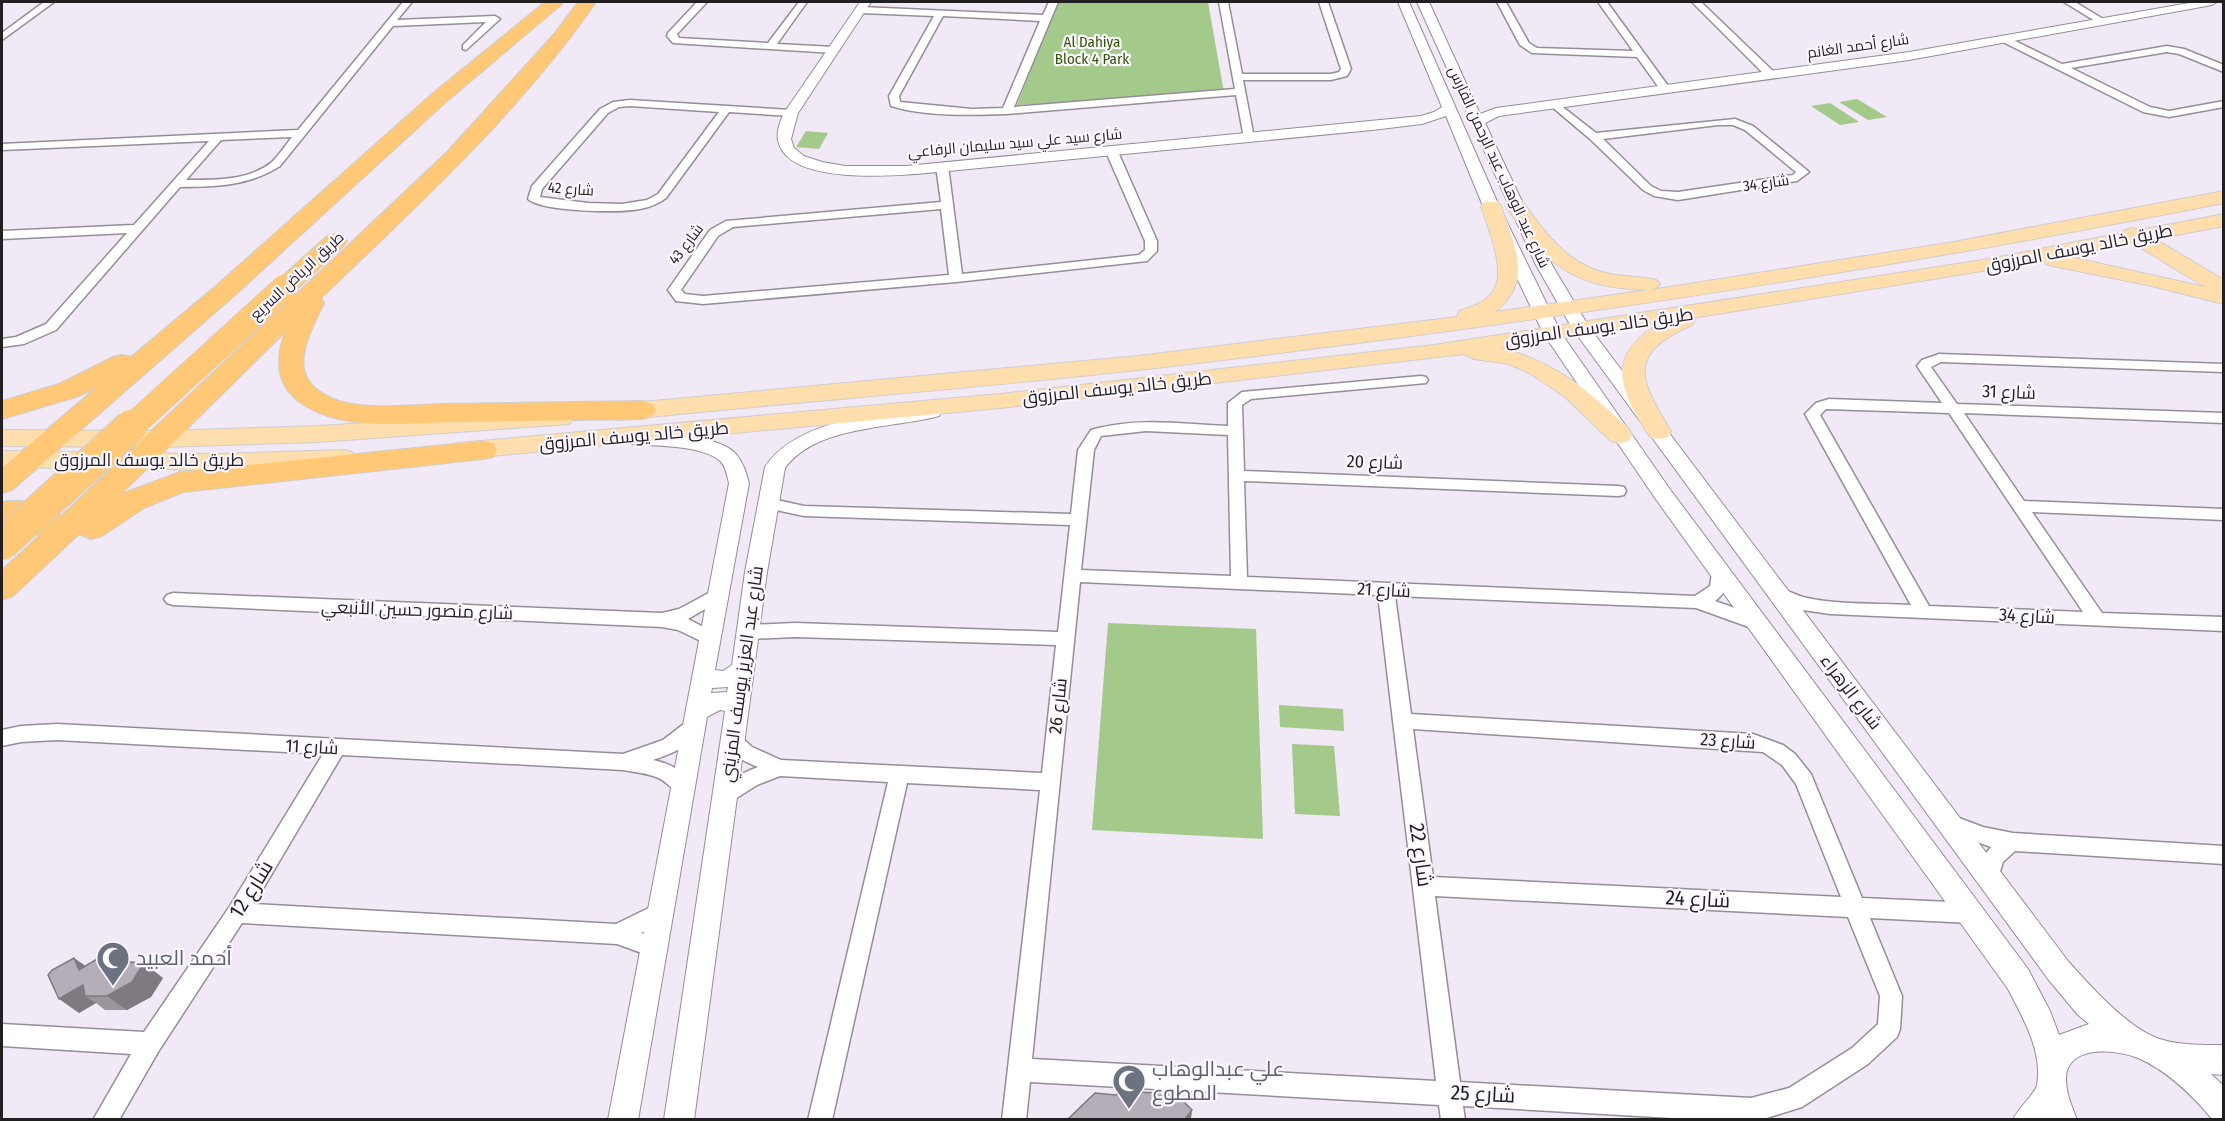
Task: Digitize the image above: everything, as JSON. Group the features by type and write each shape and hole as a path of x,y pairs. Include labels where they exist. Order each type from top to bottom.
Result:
{"highway":[{"path":"438,145 498,90 586,2"},
{"path":"2,588 138,462 216,384 455,157 547,53 586,2"},
{"path":"2,483 15,459 52,439 226,290 440,98 554,3"},
{"name":"طريق الرياض السريع","path":"2,544 272,287 495,67 554,3"},
{"name":"طريق الرياض السريع","path":"2,518 272,287 353,224"},
{"path":"323,282 296,337 292,353 292,370 299,387 315,400 338,410 384,414 642,410"},
{"path":"2,410 69,390 107,372 226,290"},
{"path":"120,381 113,394 116,405 129,411 150,412 175,407 216,384"},
{"path":"2,600 115,510 150,491 180,482 206,478 483,450"},
{"path":"2,512 26,511 41,515 50,524 50,536 41,550"}],"main road":[{"name":"طريق خالد يوسف المرزوق","path":"2,438 161,439 318,434 562,418 1113,365 1432,327 1836,268 2130,216 2223,197"},
{"path":"1432,327 1487,310 1505,292 1511,274 1491,206"},
{"path":"1515,206 1553,253 1593,277 1622,284 1665,284 1836,268"},
{"path":"2130,216 2223,268"},
{"path":"2108,220 2223,288"},
{"name":"طريق خالد يوسف المرزوق","path":"15,459 138,462 363,457 483,450 1000,401 1434,352 1989,266 2223,220"},
{"path":"1989,266 2045,260 2064,261 2186,287 2223,298"},
{"path":"1659,431 1639,396 1632,370 1643,345 1668,326 1708,310"},
{"path":"1434,352 1481,352 1528,362 1551,374 1587,402 1620,435"}],"street":[{"path":"2,36 49,2"},
{"path":"176,184 227,183 261,174 276,164 407,2"},
{"path":"702,2 673,33 673,39 681,42 834,50"},
{"path":"771,46 803,2"},
{"path":"1007,111 1053,2"},
{"path":"1223,2 1249,138"},
{"path":"1237,77 1331,77 1345,72 1323,2"},
{"name":"شارع عبد الوهاب عبد الرحمن الفارس","path":"1403,2 1491,206 1552,333"},
{"name":"شارع عبد الوهاب عبد الرحمن الفارس","path":"1423,2 1515,206 1568,308 1581,328"},
{"path":"1502,2 1526,45 1534,51 1640,54"},
{"path":"1603,2 1666,90"},
{"path":"1696,2 1772,75"},
{"path":"2069,2 2103,22"},
{"name":"شارع أحمد الغانم","path":"1478,123 1487,114 1506,110 1666,90 2006,40 2188,3 2212,2"},
{"path":"863,6 940,13 1046,18"},
{"name":"شارع سيد علي سيد سليمان الرفاعي","path":"863,6 791,113 782,136 790,152 813,165 848,171 1112,152 1422,120 1438,115 1449,108"},
{"path":"940,13 894,96 895,104 905,107 972,112 1007,111 1239,92"},
{"path":"2,21 22,20"},
{"path":"390,22 495,20 466,47"},
{"path":"2006,40 2141,107 2158,113 2175,114 2223,104"},
{"path":"2061,67 2168,49 2185,52 2223,69"},
{"name":"شارع أحمد الغانم","path":"1468,101 1479,106 1506,110"},
{"name":"شارع 42","path":"726,109 662,196 652,203 627,207 543,202 534,199 536,188 604,111 612,105 630,103 791,113"},
{"name":"شارع 34","path":"1555,104 1594,137 1647,188 1658,194 1678,196 1797,178 1803,172 1749,128 1735,122 1594,137"},
{"name":"شارع سيد علي سيد سليمان الرفاعي","path":"1422,120 1460,131"},
{"path":"2,147 300,133"},
{"path":"2,343 32,336 51,327 217,138"},
{"name":"شارع 43","path":"946,205 730,224 714,233 674,290 681,298 703,300 1133,261 1147,256 1151,251 1150,241 1112,152"},
{"path":"942,166 956,278"},
{"path":"1475,166 1485,169 1497,166"},
{"path":"2,235 136,229"},
{"name":"شارع الزهراء","path":"1581,328 2058,970 2088,1005 2147,1048"},
{"name":"شارع الزهراء","path":"1552,333 1620,435 2018,979 2040,1021 2053,1062 2050,1076 2057,1106"},
{"path":"2097,619 1925,371 1924,366 1939,358 2223,368"},
{"path":"1239,582 1235,403 1246,395 1421,380"},
{"name":"شارع عبد العزيز يوسف المزيني","path":"679,1119 736,706 766,512 776,467 785,454 802,443 830,432 1000,401"},
{"name":"شارع 31","path":"1923,611 1812,414 1815,410 1829,404 2223,418"},
{"name":"شارع 26","path":"1014,1119 1086,450 1096,433 1126,427 1234,431"},
{"name":"شارع عبد العزيز يوسف المزيني","path":"622,437 669,441 714,449 725,455 734,465 739,483 702,673 623,1119"},
{"name":"شارع 20","path":"1237,476 1618,491"},
{"path":"2019,506 2223,514"},
{"path":"766,512 804,511 1078,520"},
{"path":"719,585 737,563 750,564 756,572"},
{"path":"1696,602 1709,598 1718,590 1721,581 1719,570"},
{"name":"شارع 21","path":"1072,576 1696,602 1728,611 1760,624"},
{"name":"شارع منصور حسين الأنبعي","path":"662,620 684,614 719,585"},
{"name":"شارع 22","path":"1386,590 1453,1119"},
{"name":"شارع 34","path":"1778,594 1803,604 1830,608 2223,624"},
{"name":"شارع منصور حسين الأنبعي","path":"173,599 662,620 682,624 709,638"},
{"path":"1807,634 1813,618 1830,608"},
{"path":"748,632 795,630 1066,639"},
{"path":"702,673 713,680 721,680 737,675 742,669"},
{"path":"694,722 707,703 724,700 736,706"},
{"path":"1832,722 1840,727 1858,729 1865,727 1868,715"},
{"name":"شارع 23","path":"1403,721 1742,741 1770,745 1793,763 1804,780 1891,996"},
{"name":"شارع 11","path":"623,762 670,746 694,722"},
{"name":"شارع 11","path":"2,738 21,734 57,732 336,749 623,762 664,771 682,785"},
{"path":"732,740 745,753 780,768"},
{"name":"شارع 12","path":"105,1119 150,1044 237,913 336,749"},
{"path":"1867,770 1868,756 1874,753 1884,753 1903,761"},
{"path":"724,798 738,785 756,775 780,768 1050,782"},
{"path":"820,1119 899,774"},
{"path":"1950,824 1982,836 2013,842 2223,855"},
{"path":"1989,877 1990,864 1995,854 2013,842"},
{"name":"شارع 24","path":"1425,886 1971,913"},
{"path":"237,913 617,934 653,947"},
{"path":"617,934 659,913"},
{"name":"شارع 25","path":"1019,1070 1751,1110 1794,1099 1860,1056 1889,1029 1891,996"},
{"path":"2,1035 150,1044"},
{"path":"2053,1062 2060,1051 2073,1041 2091,1036 2112,1037 2147,1048 2197,1059 2223,1060"},
{"path":"2147,1048 2184,1069 2209,1091 2223,1109"},
{"path":"2028,1119 2057,1106"}],"green space":[{"name":"Al Dahiya Block 4 Park","path":"1057,2 1208,2 1224,93 1017,105"},
{"path":"1857,99 1887,117 1868,120 1839,102"},
{"path":"1830,103 1859,122 1840,125 1811,106"},
{"path":"806,131 828,133 819,149 796,147"},
{"path":"1108,623 1256,629 1263,839 1092,830"},
{"path":"1279,705 1343,709 1344,731 1280,727"},
{"path":"1292,744 1334,746 1340,816 1295,814"}],"building":[{"path":"105,954 112,956 114,961 144,963 132,982 107,996 85,996 83,985 59,999 48,975 52,970 74,958 79,970"},
{"path":"1124,1086 1132,1096 1139,1092 1176,1094 1192,1110 1185,1119 1068,1119 1095,1093 1116,1095"}],"place":[{"name":"أحمد العبيد","path":"113,987"},
{"name":"علي عبدالوهاب المطوع","path":"1129,1110"}]}
